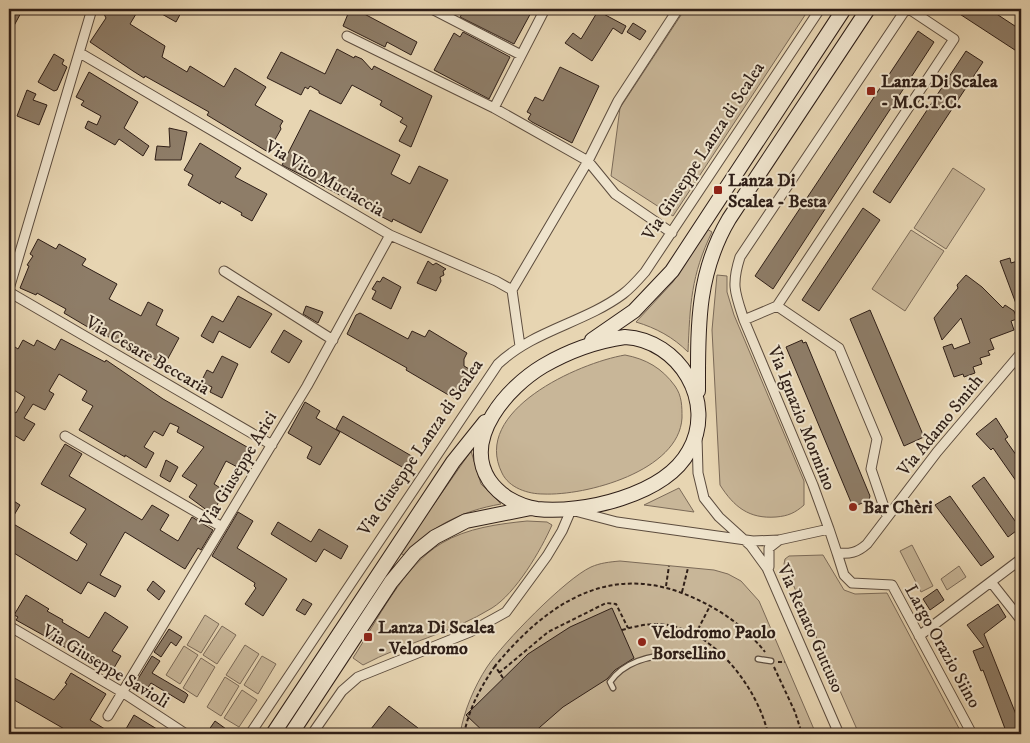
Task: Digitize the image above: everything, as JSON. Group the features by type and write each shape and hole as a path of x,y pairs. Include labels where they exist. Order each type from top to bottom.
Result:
{"street":[{"path":"9,289 92,9"},
{"path":"432,9 522,55"},
{"path":"494,108 545,9"},
{"path":"520,346 512,290 588,161 618,101 678,9"},
{"name":"Via Giuseppe Lanza di Scalea","path":"250,734 490,374 503,359 520,346 593,311 624,293 644,272 672,233 820,9"},
{"path":"532,508 511,501 498,492 487,477 481,458 484,432 507,397 531,374 621,321 646,300 664,280 844,9"},
{"path":"571,510 629,495 667,475 677,467 689,451 697,429 699,303 706,273 717,240 868,9"},
{"path":"908,9 954,39 777,306 744,320 736,295 734,277 740,257 908,9"},
{"path":"347,36 494,108 588,161 615,194 672,233"},
{"name":"Via Vito Muciaccia","path":"80,54 390,235 496,281 512,290"},
{"name":"Via Giuseppe Arici","path":"108,716 272,445 333,340 390,235"},
{"path":"224,271 333,340"},
{"name":"Via Cesare Beccaria","path":"9,292 272,445"},
{"path":"777,306 839,348 877,438 871,470 887,516"},
{"name":"Via Ignazio Mormino","path":"744,320 802,458 837,553"},
{"path":"565,355 612,339 634,338 643,340 661,349 681,366 695,389 698,399"},
{"name":"Via Adamo Smith","path":"837,553 850,554 860,550 867,544 937,452 1021,353"},
{"name":"Via Giuseppe Lanza di Scalea","path":"273,734 453,462 477,430 507,397"},
{"name":"Via Renato Guttuso","path":"697,429 698,473 704,498 719,517 759,554 774,582 840,734"},
{"path":"65,436 222,527"},
{"path":"290,734 391,582 424,545 466,521 532,508 571,510 617,522 745,540 778,540 828,529"},
{"path":"312,734 342,691 358,677 470,632 506,612 547,556 562,531 571,510"},
{"path":"774,582 767,555 769,548 778,540"},
{"name":"Largo Orazio Siino","path":"837,553 844,575 852,583 892,585 972,734"},
{"path":"919,636 1021,559"},
{"path":"991,582 1021,620"},
{"name":"Via Giuseppe Savioli","path":"9,626 122,692 186,734"},
{"path":"304,714 319,724"}],"lane":[{"path":"613,688 610,682 616,672 630,665 662,654 694,655"},
{"path":"758,659 771,661"}],"path":[{"path":"666,586 670,566"},
{"path":"682,592 688,568"},
{"path":"464,734 471,708 481,686 522,634 541,618 574,598 613,584 631,582 666,586 682,592 710,606 743,628 771,661 802,733 784,734"},
{"path":"499,672 548,632 606,603 616,604 628,628"},
{"path":"694,636 710,606"},
{"path":"622,630 660,624 670,625 694,636 717,651 747,684 758,703 768,734"},
{"path":"495,666 503,678"}],"shaded area":[{"path":"685,9 809,9 673,216 611,176 620,108"},
{"path":"953,168 985,189 946,249 914,228"},
{"path":"707,229 712,232 700,262 693,290 688,352 664,334 636,322 673,282"},
{"path":"911,230 944,251 905,311 872,289"},
{"path":"717,275 727,276 727,292 734,315 804,481 804,505 788,515 766,517 750,514 731,500 720,485 712,330"},
{"path":"625,355 640,359 659,369 675,386 679,394 682,405 682,418 677,437 665,453 648,466 628,477 582,490 537,494 525,491 509,483 502,473 496,450 502,430 515,411 534,394 557,380 582,368"},
{"path":"471,451 481,484 501,504 473,511 448,521 425,536 404,555 400,553"},
{"path":"679,488 694,512 644,505"},
{"path":"527,521 547,522 552,525 519,582 501,601 477,617 363,665 353,658 392,595 415,565 428,553 442,543 472,530"},
{"path":"912,545 933,586 921,592 900,551"},
{"path":"823,555 844,590 855,594 887,593 962,734 859,734 784,564 785,559 789,556"},
{"name":"Velodromo Paolo Borsellino","path":"620,561 714,570 728,574 741,581 759,601 816,734 460,734 467,708 482,675 495,656 520,628 566,584 580,574 591,567"},
{"path":"959,566 966,577 947,590 941,579"},
{"path":"205,615 219,624 201,653 187,645"},
{"path":"222,626 236,635 217,664 203,655"},
{"path":"245,645 259,654 240,684 226,675"},
{"path":"184,646 198,655 180,684 166,675"},
{"path":"262,656 276,664 258,694 244,685"},
{"path":"201,658 215,667 197,697 183,688"},
{"path":"225,677 239,686 221,716 207,707"},
{"path":"242,690 257,700 239,727 224,718"}],"building":[{"path":"9,9 23,9 9,35"},
{"path":"107,9 139,9 130,24 165,46 162,57 187,72 190,66 224,87 235,68 266,87 255,105 283,121 280,126 281,129 268,152 207,115 209,112 145,76 144,78 90,42 106,18 104,14"},
{"path":"153,9 183,9 176,22"},
{"path":"350,9 355,9 417,42 411,55 387,42 385,47 343,26"},
{"path":"465,9 533,9 514,44 460,17"},
{"path":"952,9 989,9 1021,30 1021,54"},
{"path":"598,11 626,26 622,34 613,28 592,61 565,43 573,33 581,39"},
{"path":"633,23 646,31 640,40 627,32"},
{"path":"918,31 934,42 773,289 755,276"},
{"path":"463,32 510,57 489,99 434,70 454,33 460,37"},
{"path":"337,49 354,58 355,56 362,59 372,70 374,66 432,96 411,147 399,141 407,126 400,122 403,118 380,105 382,101 352,85 341,104 319,93 319,91 310,86 308,89 305,87 301,95 267,78 281,52 325,74"},
{"path":"966,51 983,62 890,203 873,192"},
{"path":"54,54 64,60 62,64 67,67 57,90 54,91 38,82"},
{"path":"560,67 599,86 572,143 528,119 531,114 527,112 535,97 543,101"},
{"path":"89,72 138,102 124,128 149,146 143,156 119,139 115,145 85,128 88,121 97,125 101,116 81,105 84,101 76,97"},
{"path":"27,90 36,94 33,100 47,105 39,125 17,116"},
{"path":"310,110 400,155 391,174 410,184 419,166 448,180 421,233 393,219 392,222 282,165"},
{"path":"169,128 187,132 181,160 155,160 157,146 170,147"},
{"path":"200,143 241,168 235,177 267,194 252,221 221,201 220,204 188,185 193,175 184,170"},
{"path":"863,208 880,220 819,311 802,300"},
{"path":"38,239 56,249 59,244 86,259 82,265 117,284 109,299 141,316 148,302 163,310 156,325 179,338 165,364 86,326 64,313 66,309 37,293 36,295 20,288 29,266 27,265 33,256 30,254"},
{"path":"1010,258 1011,263 1021,260 1021,317 1000,261"},
{"path":"428,261 433,265 436,263 446,269 443,271 444,275 440,277 441,281 436,291 417,283"},
{"path":"966,275 982,287 1003,308 1005,305 1014,311 1017,319 1011,321 1014,330 990,339 994,349 988,351 990,355 980,358 982,364 973,367 975,373 964,377 963,374 954,377 943,347 952,344 954,349 970,343 961,318 942,340 934,318"},
{"path":"383,277 401,287 391,309 372,299 376,291 372,289 377,281 380,282"},
{"path":"238,296 272,314 250,348 219,331 213,343 201,336 212,316 223,322"},
{"path":"306,306 323,312 318,323 303,314"},
{"path":"870,310 924,437 904,446 850,319"},
{"path":"360,313 408,339 412,331 425,337 429,330 467,353 464,359 464,366 476,373 457,400 406,370 407,368 347,334 356,315"},
{"path":"284,330 302,341 289,363 271,352"},
{"path":"61,339 105,362 106,360 163,399 254,451 243,470 226,461 214,484 225,491 212,514 189,497 197,485 182,476 204,447 177,432 179,427 170,423 163,436 154,431 144,447 154,453 146,468 79,430 93,406 82,400 87,391 59,374 49,391 54,394 45,410 33,404 24,418 35,424 24,441 9,432 9,408 16,413 25,397 9,387 9,343 18,349 23,340 34,346 37,340 55,350"},
{"path":"802,340 803,343 806,342 870,496 869,500 853,507 786,347"},
{"path":"222,356 238,364 222,398 210,392 212,387 201,382 207,370 213,373"},
{"path":"305,402 320,411 316,418 340,432 320,465 307,458 312,447 288,433"},
{"path":"343,416 415,458 409,471 336,429"},
{"path":"996,418 1008,437 1005,439 1021,462 1021,488 993,448 991,450 976,434"},
{"path":"65,444 82,454 69,476 142,520 152,505 169,515 160,530 178,541 192,517 213,530 201,550 198,548 185,569 125,532 100,575 121,586 115,597 88,582 81,594 9,550 9,498 20,505 10,522 77,561 87,544 70,533 86,509 41,484"},
{"path":"166,460 178,467 170,482 160,476"},
{"path":"984,477 1020,528 1008,537 972,486"},
{"path":"950,496 994,557 981,566 935,505"},
{"path":"238,512 253,521 237,548 287,579 263,616 245,604 256,588 254,586 255,583 212,556"},
{"path":"278,522 311,542 319,529 348,546 341,559 324,549 316,562 271,534"},
{"path":"153,581 165,591 159,600 147,590"},
{"path":"937,589 944,600 930,610 923,599"},
{"path":"26,595 49,609 47,611 63,620 62,622 89,638 105,612 128,627 112,651 121,656 111,673 16,620 18,617 14,615"},
{"path":"303,599 312,604 305,615 296,610"},
{"path":"998,604 1006,617 984,634 1021,727 1021,734 1007,734 983,670 981,671 973,651 984,647 967,625"},
{"path":"612,608 634,658 615,670 607,679 563,707 532,734 486,734 466,715 528,654 570,627"},
{"path":"169,629 182,637 176,646 171,642 161,657 154,652"},
{"path":"152,656 160,661 152,673 186,693 188,695 184,703 151,683 144,693 133,687"},
{"path":"71,673 106,694 90,720 113,734 73,734 9,697 9,675 54,700 67,684 65,683"},
{"path":"389,706 418,728 414,734 367,734"},
{"path":"134,715 165,734 123,734"},
{"path":"215,721 233,734 206,734"}],"place":[{"name":"Lanza Di Scalea - M.C.T.C.","path":"871,91"},
{"name":"Lanza Di Scalea - Besta","path":"718,190"},
{"name":"Bar Chèri","path":"853,507"},
{"name":"Lanza Di Scalea - Velodromo","path":"368,637"},
{"name":"Velodromo Paolo Borsellino","path":"642,642"}]}
